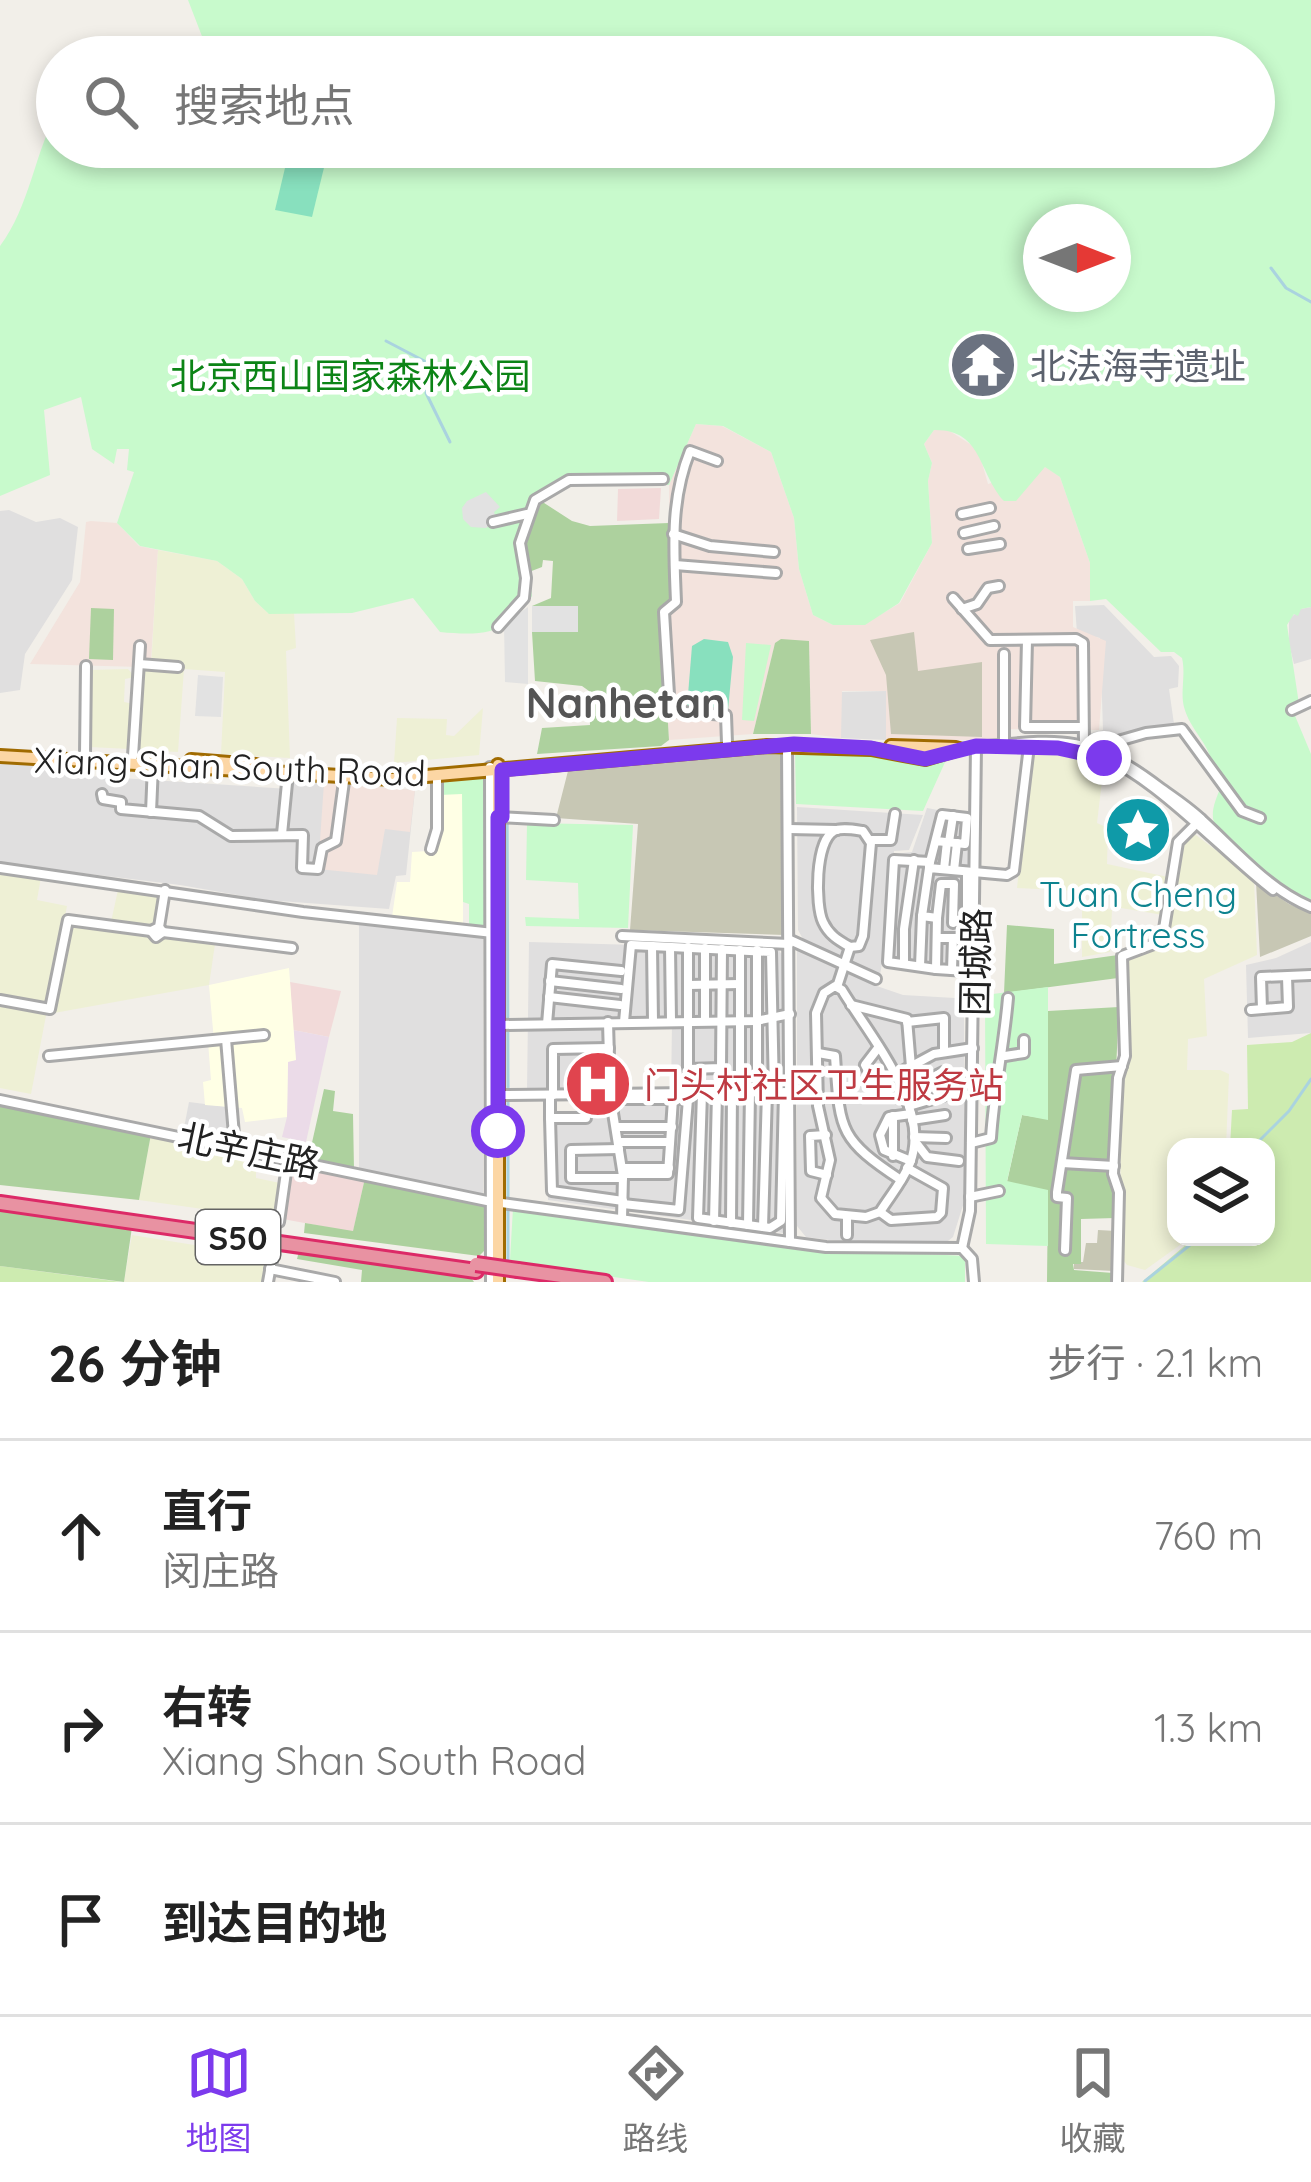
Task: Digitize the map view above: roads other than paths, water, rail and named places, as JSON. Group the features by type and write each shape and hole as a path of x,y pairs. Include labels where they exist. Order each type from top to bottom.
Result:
{"highway":[{"name":"S50","path":"0,1199 518,1274 605,1282"},
{"name":"S50","path":"518,1274 550,1282"}],"main road":[{"name":"Xiang Shan South Road","path":"0,754 235,773 437,776 727,743 804,739 959,748"},
{"name":"Xiang Shan South Road","path":"0,754 85,754 345,775 787,745 871,748 925,759 959,748"},
{"path":"496,768 500,817 496,1202"},
{"path":"496,768 492,933 497,1282"}],"street":[{"path":"717,461 690,451 678,480 673,534 676,602 664,612 670,710 726,715 727,743"},
{"path":"498,627 524,598 520,543 535,500 562,482 663,479"},
{"path":"962,514 990,508"},
{"path":"493,522 528,514"},
{"path":"964,532 994,526"},
{"path":"673,534 710,546 774,552"},
{"path":"968,549 1000,544"},
{"path":"675,565 776,573"},
{"path":"962,609 977,604 988,588 999,586"},
{"path":"952,598 1004,654 1004,742"},
{"path":"990,640 1076,639 1083,644 1084,744"},
{"path":"1004,654 1022,640"},
{"path":"1022,640 1025,727 1082,727"},
{"path":"133,757 140,646"},
{"path":"139,664 178,667"},
{"path":"85,754 86,666"},
{"path":"1004,697 1025,697"},
{"path":"1292,710 1311,701"},
{"path":"1095,748 1182,728 1242,811 1260,818"},
{"name":"Xiang Shan South Road","path":"959,748 1004,742 1084,744 1120,759 1199,821 1244,867 1287,899 1311,909"},
{"path":"748,1226 750,1127 790,1014 787,745"},
{"name":"Xiang Shan South Road","path":"976,746 1072,749 1104,758 1199,821"},
{"name":"团城路","path":"962,1249 970,1197 976,746"},
{"path":"972,872 966,970 888,962 895,860 949,870 1007,875 1014,871 1029,746"},
{"path":"151,812 153,763"},
{"path":"282,834 288,773"},
{"path":"102,794 103,800 121,802 121,809 199,816 232,836 302,836 302,868 318,869 322,848 336,841 345,775"},
{"path":"431,849 437,829 437,776"},
{"path":"871,840 892,840 895,814"},
{"path":"920,966 922,916 930,865 942,815 967,818 965,844 936,841"},
{"path":"949,870 953,816"},
{"path":"496,1202 502,1095 500,817 554,820"},
{"path":"1117,1282 1119,1192 1114,1166 1122,1066 1122,956 1162,940 1178,842 1199,821"},
{"path":"789,829 838,830 863,831 871,840 859,946 850,947 830,934 818,907 824,848 838,830"},
{"path":"904,964 914,860"},
{"path":"0,868 303,912 492,933"},
{"path":"936,969 941,884 954,884 953,923"},
{"path":"158,930 165,890"},
{"path":"953,903 967,903"},
{"path":"922,916 937,918"},
{"path":"0,1000 50,1009 68,920 292,948"},
{"path":"904,929 920,931"},
{"path":"622,935 789,942 876,979"},
{"path":"937,938 967,938"},
{"path":"952,970 953,938"},
{"path":"624,1022 631,945 757,950 772,955 773,1015 762,1092 732,1160 731,1229"},
{"path":"652,946 653,1021"},
{"path":"670,946 671,1021"},
{"path":"688,947 688,1069 722,1068 722,949"},
{"path":"850,947 837,987 824,993 816,1013 818,1106 829,1154 821,1198 826,1207 847,1217 880,1212 891,1220 941,1213 943,1188 881,1146 880,1135 884,1122 893,1116 911,1111 944,1096 944,1072 910,1088 911,1111 915,1137 920,1154 959,1161"},
{"path":"705,948 705,1020"},
{"path":"731,1229 775,1228 781,1221 782,1161 740,1021 740,950"},
{"path":"757,950 766,1127 763,1227"},
{"path":"547,1024 552,964 621,971"},
{"path":"1262,1009 1261,977 1311,975"},
{"path":"1251,1010 1288,1007 1287,977"},
{"path":"550,981 621,989"},
{"path":"688,985 740,984"},
{"path":"837,987 896,1076 911,1111"},
{"path":"549,997 620,1005"},
{"path":"971,1143 991,1138 998,1068 1005,1055 1008,998"},
{"path":"851,1005 900,1016 907,1022 911,1067"},
{"path":"502,1025 740,1021 790,1014"},
{"path":"907,1022 944,1018 944,1052"},
{"path":"608,1022 611,1096 623,1174 622,1219"},
{"path":"49,1056 264,1035"},
{"path":"226,1039 235,1147"},
{"path":"1005,1055 1024,1053 1024,1040"},
{"path":"502,1095 551,1095 611,1096 688,1099 679,1210 552,1191 550,1118 551,1095 553,1049 608,1048"},
{"path":"878,1048 866,1059 870,1076 883,1082 944,1052 973,1048"},
{"path":"818,1053 835,1056 837,1111 846,1133 860,1150 902,1180"},
{"path":"1065,1250 1066,1198 1057,1197 1057,1192 1076,1070 1122,1066"},
{"path":"611,1096 762,1092"},
{"path":"762,1092 790,1242"},
{"path":"702,1093 698,1218 790,1242 861,1249 962,1249 972,1259 974,1282"},
{"path":"714,1221 717,1093"},
{"path":"670,1142 571,1150 571,1178 668,1174 674,1099"},
{"name":"北辛庄路","path":"0,1100 496,1202 731,1229"},
{"path":"911,1111 945,1115"},
{"path":"893,1116 893,1156"},
{"path":"701,1117 716,1117"},
{"path":"550,1118 586,1118"},
{"path":"616,1127 671,1126"},
{"path":"750,1127 766,1127"},
{"path":"826,1135 810,1136 811,1171 827,1174"},
{"path":"880,1212 902,1180 915,1137"},
{"path":"915,1137 946,1138"},
{"path":"700,1150 716,1159 732,1160"},
{"path":"811,1154 829,1154"},
{"path":"279,1222 288,1158"},
{"path":"700,1168 716,1159"},
{"path":"749,1159 782,1161"},
{"path":"551,1161 571,1162"},
{"path":"1062,1163 1114,1166"},
{"path":"749,1190 764,1190"},
{"path":"970,1197 999,1191"},
{"path":"847,1217 847,1235"},
{"path":"268,1282 273,1254"},
{"path":"270,1269 335,1282"}],"waterway":[{"path":"1271,268 1286,288 1311,302"},
{"path":"386,341 432,365 426,393 450,442"},
{"path":"507,780 508,1090"},
{"path":"1262,1138 1311,1079"},
{"path":"508,1100 508,1264"},
{"path":"1145,1281 1189,1246"}],"place":[{"name":"北法海寺遗址","path":"983,365"},
{"name":"Tuan Cheng Fortress","path":"1138,830"},
{"name":"门头村社区卫生服务站","path":"598,1084"}],"district":[{"name":"Nanhetan","path":"626,702"}],"park label":[{"name":"北京西山国家森林公园","path":"350,375"}]}
